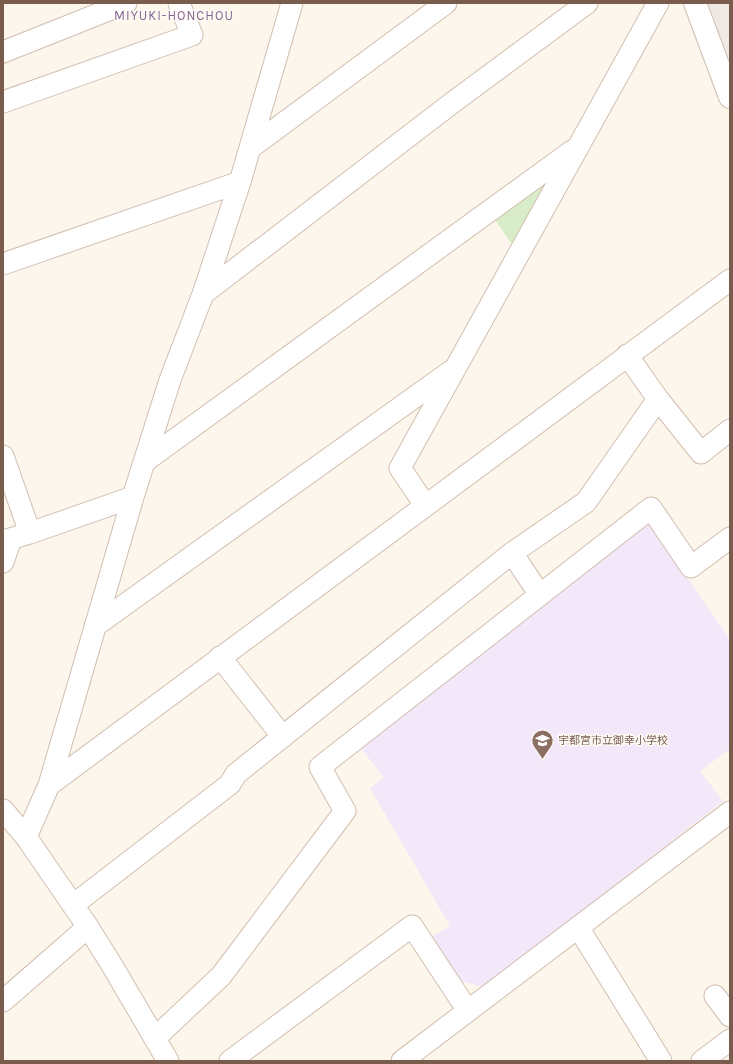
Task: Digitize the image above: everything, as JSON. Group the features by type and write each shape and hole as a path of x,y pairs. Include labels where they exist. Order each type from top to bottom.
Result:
{"street":[{"path":"3,52 126,3"},
{"path":"3,102 192,35 179,3"},
{"path":"26,837 49,785 133,497 170,380 202,294 240,182 292,3"},
{"path":"250,148 446,3"},
{"path":"202,294 452,103 587,3"},
{"path":"425,505 400,468 658,3"},
{"path":"695,3 730,97"},
{"path":"144,462 577,148"},
{"path":"3,264 240,182"},
{"path":"49,785 730,280"},
{"path":"627,355 658,399 701,452 730,430"},
{"path":"95,626 456,367"},
{"path":"73,905 230,784 236,774 512,553 586,502 658,399"},
{"path":"3,456 14,538 3,562"},
{"path":"14,538 133,497"},
{"path":"3,810 26,837 88,927 113,967 162,1054 345,811 320,767 651,508 691,567 730,538"},
{"path":"512,553 540,595"},
{"path":"220,657 283,736"},
{"path":"402,1061 730,812"},
{"path":"230,1061 412,926 468,1011"},
{"path":"3,1001 88,927"},
{"path":"578,927 661,1061"},
{"path":"715,996 730,1016"},
{"path":"702,1061 730,1040"}],"shaded area":[{"path":"704,3 730,3 730,73"},
{"name":"宇都宮市立御幸小学校","path":"646,517 730,640 730,749 700,771 723,801 484,987 449,978 428,939 450,926 370,788 384,778 358,744"}],"green space":[{"path":"543,180 550,189 517,252 493,217"}],"place":[{"name":"宇都宮市立御幸小学校","path":"543,760"}],"district":[{"name":"MIYUKI-HONCHOU","path":"174,15"}]}
